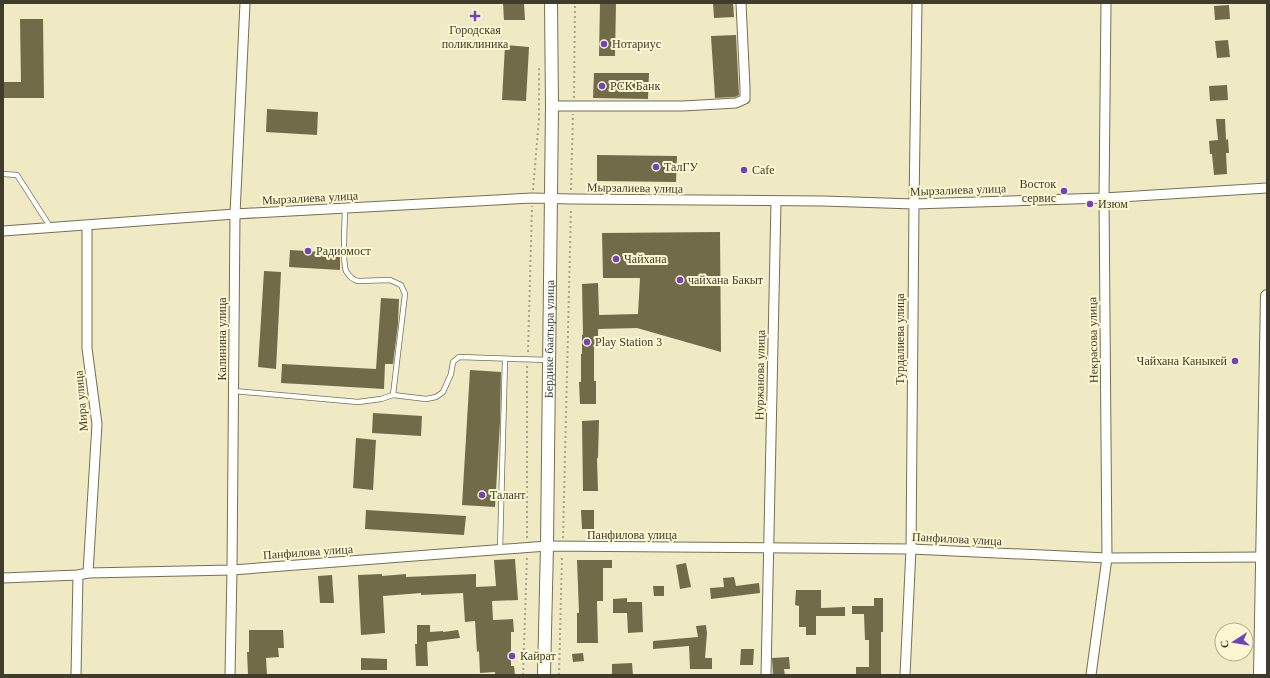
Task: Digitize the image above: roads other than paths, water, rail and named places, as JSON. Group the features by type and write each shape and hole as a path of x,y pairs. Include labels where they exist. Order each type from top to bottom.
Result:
{"street":[{"name":"Калинина улица","path":"230,675 235,214 244,3"},
{"name":"Бердике баатыра улица","path":"544,675 552,106 551,3"},
{"path":"552,106 683,106 736,103 745,99 746,88 741,3"},
{"name":"Турдалиева улица","path":"905,675 911,549 917,3"},
{"name":"Некрасова улица","path":"1091,675 1107,558 1104,198 1106,3"},
{"name":"Мырзалиева улица","path":"3,231 235,214 532,198 571,200 823,201 914,204 1104,198 1267,188"},
{"name":"Нуржанова улица","path":"766,675 776,202"},
{"name":"Мира улица","path":"87,226 87,348 97,424 88,573"},
{"path":"1260,675 1265,557 1267,296"},
{"name":"Панфилова улица","path":"3,578 78,575 88,573 232,570 547,546 911,549 1107,558 1265,557"},
{"path":"76,675 78,575"}],"lane":[{"path":"3,174 17,175 51,228"},
{"path":"345,208 344,258 346,270 349,276 358,281 390,280 402,285 405,294 393,395"},
{"path":"234,392 358,402 381,399 393,395 426,399 436,397 443,392 451,374 453,362 459,357 549,360"},
{"path":"500,550 505,359"}],"place":[{"name":"Городская поликлиника","path":"475,16"},
{"name":"Нотариус","path":"604,44"},
{"name":"РСК Банк","path":"602,86"},
{"name":"ТалГУ","path":"656,167"},
{"name":"Cafe","path":"744,170"},
{"name":"Восток сервис","path":"1064,191"},
{"name":"Изюм","path":"1090,204"},
{"name":"Радиомост","path":"308,251"},
{"name":"Чайхана","path":"616,259"},
{"name":"чайхана Бакыт","path":"680,280"},
{"name":"Play Station 3","path":"587,342"},
{"name":"Чайхана Каныкей","path":"1235,361"},
{"name":"Талант","path":"482,495"},
{"name":"Кайрат","path":"512,656"}]}
